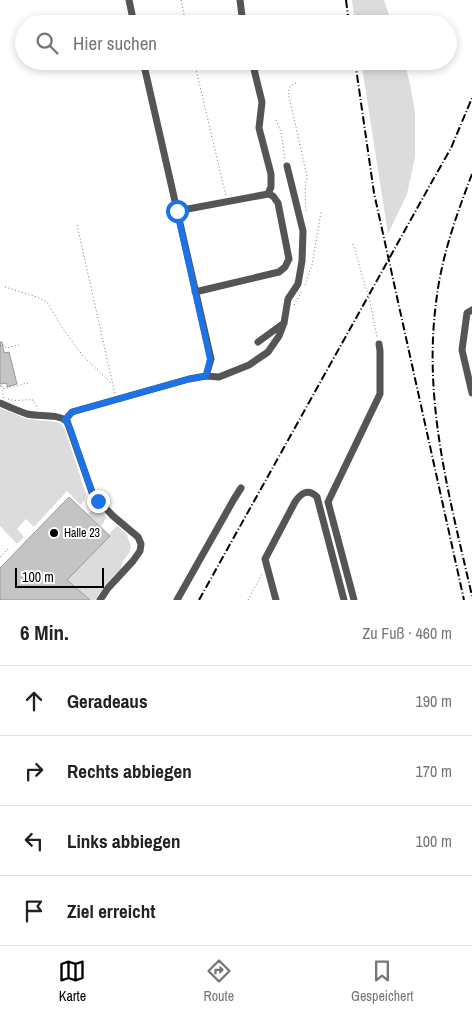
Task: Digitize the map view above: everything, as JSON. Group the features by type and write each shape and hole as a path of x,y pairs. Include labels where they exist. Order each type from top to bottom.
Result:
{"lane":[{"path":"129,0 132,15"},
{"path":"240,0 242,15"},
{"path":"144,70 210,359 206,376"},
{"path":"254,70 262,102 259,128 271,174 271,187 268,194"},
{"path":"65,420 72,412 116,399 206,376 219,377 249,365 268,352 279,336 284,323 288,299 298,284 302,261 303,231 287,166"},
{"path":"177,211 268,194 273,196 278,203 289,260 285,267 279,272 195,292"},
{"path":"472,310 467,313 462,350 472,393"},
{"path":"258,342 284,323"},
{"path":"267,336 273,345"},
{"path":"354,600 328,502 380,394 379,344"},
{"path":"2,401 25,413 38,416 53,416 65,420 70,428 94,495 113,516 138,537 141,544 140,551 100,600"},
{"path":"177,600 241,488"},
{"path":"276,600 266,562 300,495 305,492 313,493 317,497 344,600"}],"path":[{"path":"180,0 184,15"},
{"path":"196,70 228,201"},
{"path":"296,83 291,85 288,92 306,176 306,216"},
{"path":"276,120 281,132 283,154 287,166"},
{"path":"77,225 116,399"},
{"path":"352,244 370,302 370,311 379,344"},
{"path":"5,286 47,302 61,326 83,356 112,384"},
{"path":"0,346 5,345 6,348 19,345"},
{"path":"2,389 28,383"},
{"path":"0,386 2,385 2,401"},
{"path":"0,396 2,401"},
{"path":"2,401 33,400 37,408 41,410"},
{"path":"0,557 8,549"},
{"path":"248,600 266,562"}],"shaded area":[{"path":"352,0 384,0 389,15 354,15"},
{"path":"362,70 406,70 415,112 415,157 407,194 388,234"},
{"path":"0,408 27,419 57,422 62,425 86,494 81,505 67,491 34,527 26,519 17,529 24,537 17,544 0,526"},
{"path":"95,507 104,512 106,518 101,527 88,514"},
{"path":"117,526 126,533 131,546 130,552 123,561 121,568 105,585 95,600 90,600 67,580 110,536 109,534"}],"building":[{"path":"0,342 2,342 4,353 9,352 17,384 7,387 7,383 0,384"},
{"path":"69,497 110,536 67,580 90,600 0,600 0,568"}],"railway":[{"path":"346,0 348,15"},
{"path":"356,70 374,193 464,600"},
{"path":"199,600 451,148 472,98"},
{"path":"472,174 455,221 441,270 433,340 433,377 441,451 472,596"}],"place":[{"name":"Halle 23","path":"54,533"}],"route":[{"path":"98,501 91,490 70,428 65,420 66,418 72,412 189,379 206,376 210,359 177,211"}]}
